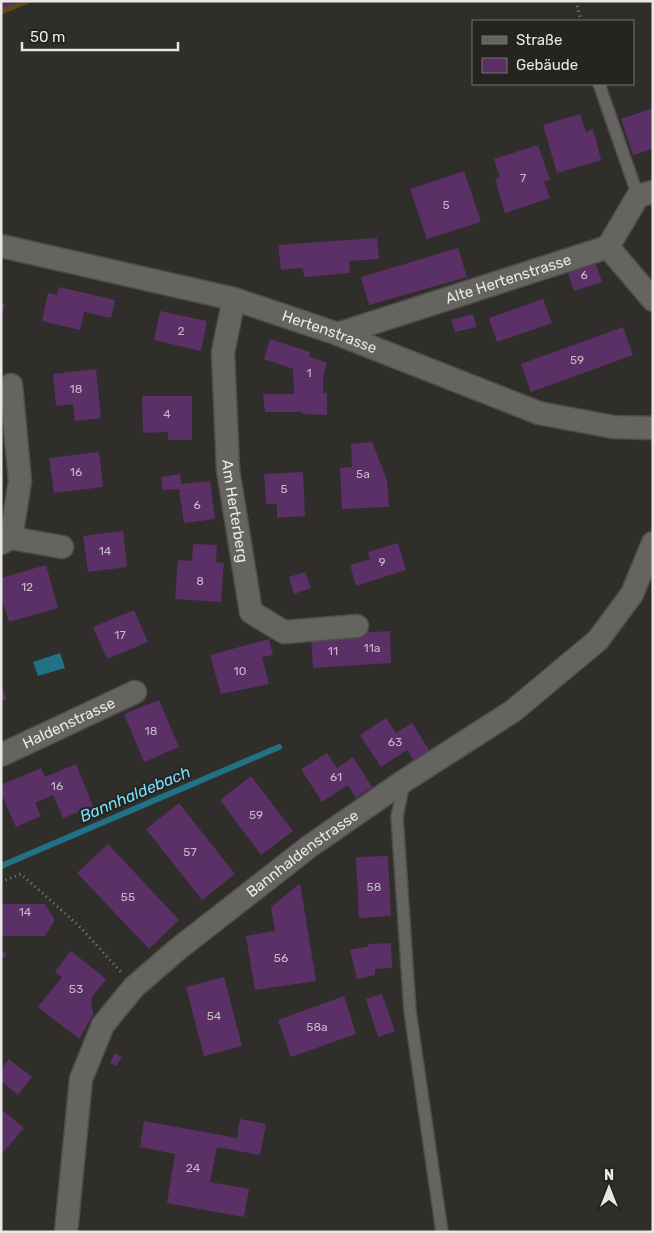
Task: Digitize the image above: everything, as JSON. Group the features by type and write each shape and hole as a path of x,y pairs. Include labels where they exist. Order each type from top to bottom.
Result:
{"street":[{"path":"645,194 608,247 653,300"},
{"name":"Hertenstrasse","path":"1,246 234,299 338,334 539,413 613,427 653,428"},
{"name":"Alte Hertenstrasse","path":"338,334 608,247"},
{"name":"Am Herterberg","path":"234,299 223,352 228,470 251,612 284,632 357,626"},
{"path":"11,385 20,481 6,541 62,548"},
{"name":"Bannhaldenstrasse","path":"67,1231 81,1079 103,1025 134,987 178,949 310,846 404,781 513,711 598,640 632,594 653,543"},
{"name":"Haldenstrasse","path":"1,755 135,692"}],"lane":[{"path":"599,85 645,194"},
{"path":"404,781 396,817 410,1011 442,1232"}],"path":[{"path":"576,1 581,20"},
{"path":"1,882 21,874 79,926 115,966"}],"shaded area":[{"path":"1,1 34,1 1,15"}],"water":[{"path":"60,653 65,668 38,676 33,662"}],"building":[{"path":"1,1 22,1 1,9"},
{"path":"653,108 653,149 633,155 621,119"},
{"path":"580,114 586,132 593,129 601,160 557,173 543,125"},
{"path":"538,145 550,180 544,181 550,198 505,213 495,179 500,177 494,159"},
{"path":"464,171 481,222 427,239 410,189"},
{"path":"377,238 379,259 349,261 350,273 304,277 303,268 281,270 278,245"},
{"path":"458,248 467,277 369,305 361,277"},
{"path":"594,259 602,282 574,291 566,268"},
{"path":"59,287 115,300 111,318 84,312 80,330 42,321 48,293 57,295"},
{"path":"543,299 552,323 497,342 489,318"},
{"path":"1,303 5,304 2,316 1,316"},
{"path":"160,311 207,321 201,351 154,340"},
{"path":"473,314 477,327 455,332 451,320"},
{"path":"623,327 633,355 531,392 521,364"},
{"path":"270,339 310,352 309,356 327,363 323,377 323,393 327,393 327,415 303,414 302,412 265,412 263,394 294,394 293,369 264,359"},
{"path":"96,369 101,418 75,421 73,404 56,406 53,374"},
{"path":"142,396 192,396 192,440 168,440 168,432 143,433"},
{"path":"372,442 387,480 389,507 342,509 340,468 352,467 351,444"},
{"path":"99,452 103,487 54,493 49,458"},
{"path":"303,472 305,516 277,518 277,504 266,504 264,474"},
{"path":"180,474 181,484 210,481 215,519 184,523 179,489 163,490 161,477"},
{"path":"123,531 127,567 88,572 83,536"},
{"path":"398,543 406,570 356,586 350,565 370,559 368,552"},
{"path":"193,544 217,545 216,562 224,563 221,602 175,599 178,560 192,561"},
{"path":"46,565 58,608 9,622 1,596 1,578"},
{"path":"305,572 311,588 294,594 289,577"},
{"path":"134,610 148,642 107,659 93,627"},
{"path":"390,631 391,663 313,668 311,636"},
{"path":"269,639 273,655 262,657 269,684 221,694 210,655"},
{"path":"1,685 7,699 1,702"},
{"path":"159,700 179,747 144,762 124,714"},
{"path":"386,718 396,733 412,723 431,753 416,763 407,750 381,767 360,735"},
{"path":"327,753 337,768 353,757 372,787 356,798 348,785 322,802 301,769"},
{"path":"76,764 93,806 63,818 53,795 35,803 41,816 16,827 1,793 1,785 41,768 45,777"},
{"path":"251,776 293,831 261,855 220,800"},
{"path":"179,803 235,874 202,900 146,829"},
{"path":"108,844 179,920 149,949 77,873"},
{"path":"388,856 391,916 359,918 356,857"},
{"path":"300,883 316,981 255,990 246,936 275,931 271,907"},
{"path":"1,904 45,904 55,920 45,936 1,936"},
{"path":"391,943 392,968 375,969 375,975 357,979 350,950 369,946 368,944"},
{"path":"1,949 7,954 1,961"},
{"path":"71,951 106,979 91,998 93,1015 79,1039 38,1007 62,977 55,972"},
{"path":"224,977 242,1046 204,1056 186,987"},
{"path":"382,994 395,1031 378,1037 366,999"},
{"path":"344,996 356,1034 291,1057 278,1020"},
{"path":"115,1053 122,1057 116,1066 110,1063"},
{"path":"9,1059 32,1077 18,1095 1,1081 1,1069"},
{"path":"1,1109 24,1128 1,1155"},
{"path":"240,1119 266,1124 260,1155 217,1147 210,1182 249,1189 244,1217 167,1203 175,1154 140,1147 144,1121 237,1138"}],"waterway":[{"name":"Bannhaldebach","path":"1,866 279,747"}]}
